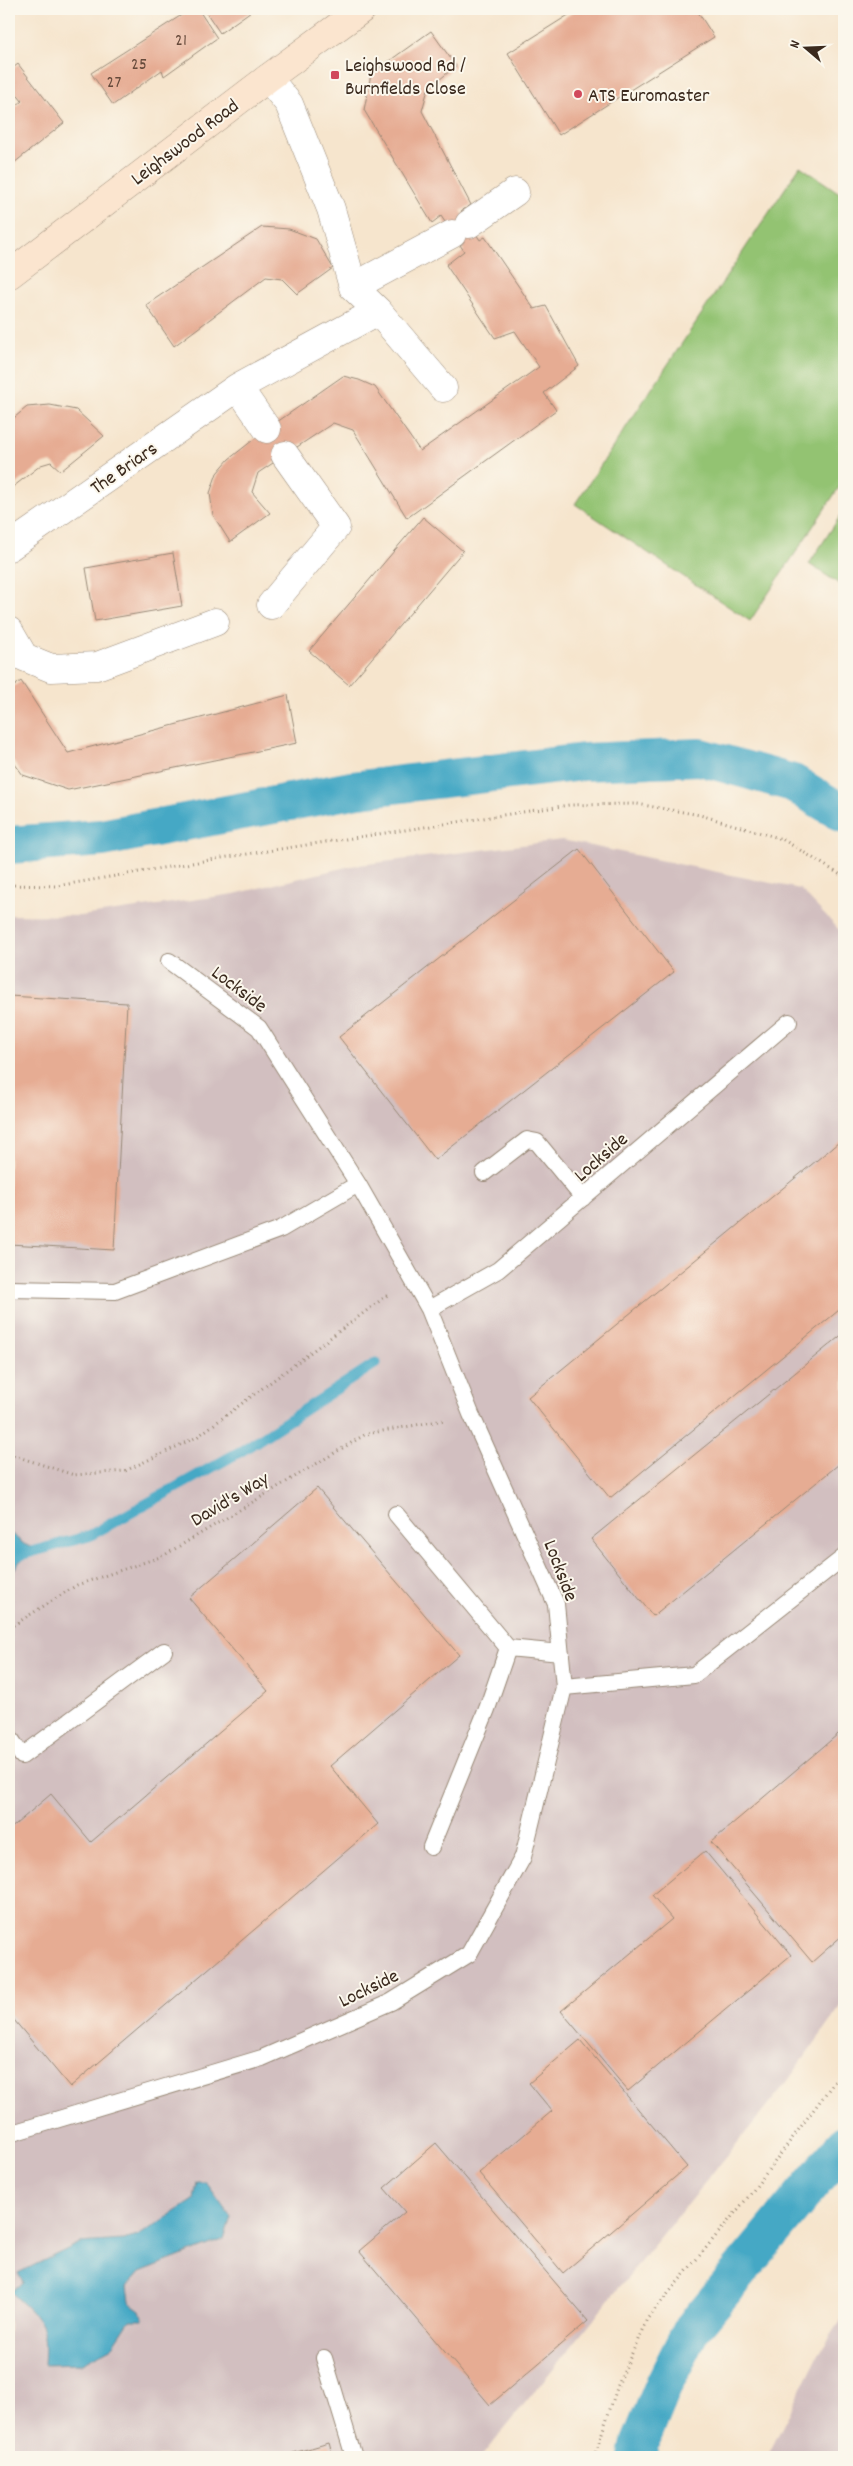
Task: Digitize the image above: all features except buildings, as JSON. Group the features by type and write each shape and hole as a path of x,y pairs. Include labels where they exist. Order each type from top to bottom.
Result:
{"street":[{"name":"Leighswood Road","path":"9,275 362,9"},
{"path":"268,78 289,104 331,209 353,287 378,310 443,388"},
{"path":"353,287 461,229 516,192"},
{"name":"The Briars","path":"9,547 238,387 378,310"},
{"path":"238,387 267,430"},
{"path":"271,605 336,527 285,455"},
{"path":"9,631 16,662 51,668 97,666 215,622"}],"lane":[{"name":"Lockside","path":"9,2134 262,2058 391,2002 469,1954 523,1857 564,1686 556,1604 471,1414 429,1309 412,1277 358,1184 259,1028 169,961"},
{"name":"Lockside","path":"429,1309 498,1270 789,1022"},
{"path":"484,1173 527,1140 537,1142 583,1198"},
{"path":"9,1289 114,1291 281,1229 358,1184"},
{"path":"396,1514 508,1648 561,1653"},
{"path":"564,1686 694,1675 844,1557"},
{"path":"431,1847 487,1709 508,1648"},
{"path":"9,1736 22,1756 164,1651"},
{"path":"324,2358 354,2457"}],"path":[{"path":"9,885 57,886 221,858 569,805 637,804 700,815 782,839 844,877"},
{"path":"9,1454 74,1475 125,1471 197,1436 412,1277"},
{"name":"David's Way","path":"9,1628 77,1585 163,1556 366,1434 471,1414"},
{"path":"594,2457 618,2385 647,2319 749,2196 844,2069"}],"shaded area":[{"path":"562,840 800,889 844,935 844,2002 787,2082 481,2457 9,2457 9,915 81,916 234,894 351,866"},
{"path":"844,2316 844,2457 767,2457 819,2354"}],"green space":[{"path":"800,166 844,196 844,480 750,621 575,504"},
{"path":"844,510 844,587 809,564"}],"water":[{"path":"9,1532 24,1544 37,1550 17,1565 14,1569 12,1580 9,1583"},
{"path":"197,2182 206,2182 231,2217 224,2239 140,2272 127,2287 129,2302 140,2310 143,2320 130,2320 112,2347 81,2364 44,2365 44,2339 40,2323 29,2309 10,2291 23,2283 18,2273 80,2243 123,2240 138,2236 194,2200"}],"waterway":[{"path":"9,845 102,838 352,790 584,762 700,757 793,783 844,814"},
{"path":"9,1558 89,1536 243,1450 376,1363"},
{"path":"637,2457 640,2443 665,2382 691,2330 844,2145"}],"place":[{"name":"Leighswood Rd / Burnfields Close","path":"335,75"},
{"name":"ATS Euromaster","path":"578,94"}]}
